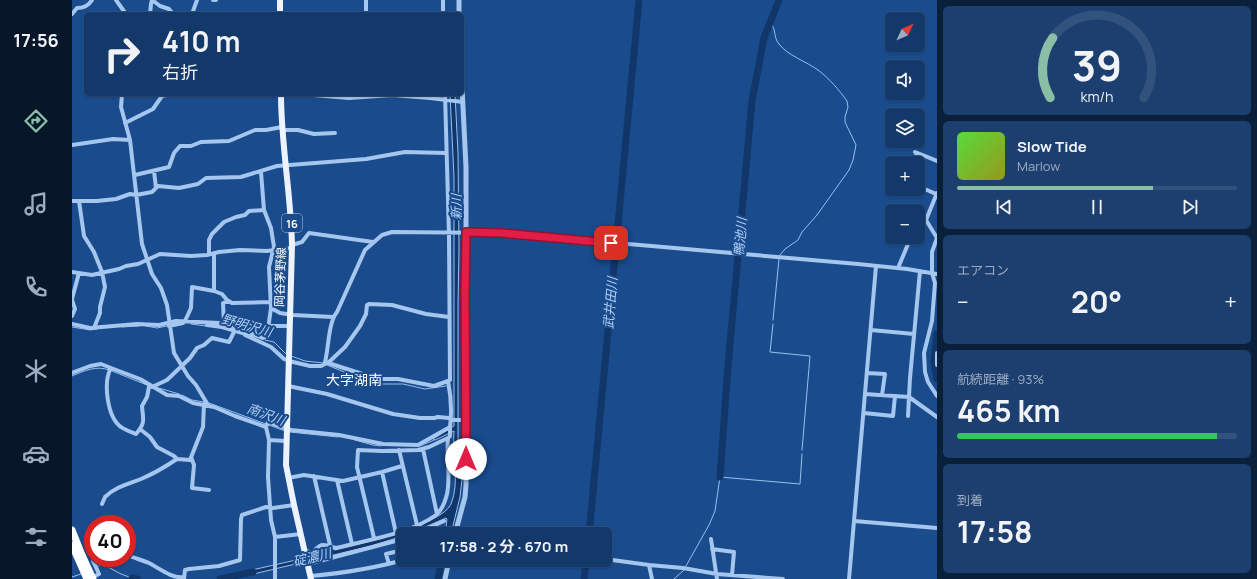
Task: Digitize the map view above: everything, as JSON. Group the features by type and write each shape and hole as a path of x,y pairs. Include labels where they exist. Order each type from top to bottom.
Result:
{"highway":[{"path":"72,530 79,556 88,579"},
{"path":"72,545 93,579"}],"main road":[{"path":"280,0 280,12"},
{"name":"岡谷茅野線","path":"281,96 282,129 292,223 286,465 311,578"}],"street":[{"path":"72,14 77,8 82,8 90,4 92,0"},
{"path":"116,0 125,12"},
{"path":"150,12 150,4 152,0 160,6 169,9 171,12"},
{"path":"193,12 197,0"},
{"path":"366,0 366,12"},
{"path":"443,0 443,12"},
{"path":"459,0 459,12"},
{"path":"102,504 105,497 123,484 153,473 177,459 190,460 203,427 206,405 196,385 181,366 174,353 167,305 161,288 152,274 147,261 141,236 130,140 121,107 122,96"},
{"path":"125,123 154,109 160,96"},
{"path":"325,96 349,98 378,96"},
{"path":"403,96 461,102"},
{"path":"412,527 437,514 444,506 449,481 448,438 450,436 452,419 450,388 448,382 450,380 449,232 445,96"},
{"path":"457,527 465,497 464,232 466,167 461,96"},
{"path":"135,175 169,167 174,153 180,146 191,146 200,142 229,141 255,130 282,129 298,130 314,134 335,133"},
{"path":"72,145 113,139 130,140"},
{"path":"72,201 116,199 130,194 136,195 152,192 158,186 179,188 198,184 206,178 241,177 261,172 276,166 366,159 405,152 446,152"},
{"path":"915,156 916,152 937,161"},
{"path":"154,171 156,188"},
{"path":"72,324 94,328 137,324 159,325 180,323 222,327 263,338 267,336 271,308 269,267 272,250 274,247 271,228 264,210 261,172"},
{"path":"925,189 937,193 926,220 937,238 932,252 932,273 934,284 932,321 924,353 925,372 928,382 937,396"},
{"path":"80,201 84,236 94,252 102,272 105,287 100,313 94,328"},
{"path":"209,254 209,240 212,234 224,222 236,216 245,215 249,211 264,210"},
{"path":"448,382 434,386 398,379 378,379 329,362 325,362 328,352 333,317 337,312 365,250 382,235 392,232 501,233 898,268 937,274"},
{"path":"72,272 92,274 119,269 147,261 160,254 181,256 240,250 272,250 290,248 292,245 302,242 309,233 373,242"},
{"path":"898,268 908,244"},
{"path":"214,253 214,291"},
{"path":"849,579 876,266"},
{"path":"908,416 908,398 920,271"},
{"path":"72,316 75,309 72,300 79,273"},
{"path":"185,321 191,308 192,287 222,294 232,303 271,302"},
{"path":"224,324 223,303 228,301"},
{"path":"246,333 271,347 284,360 289,357 310,366 321,366 329,362 345,347 360,326 366,314 367,305 369,304 392,305 426,314 449,316"},
{"path":"271,308 280,313 333,317"},
{"path":"170,324 185,321 224,324 235,330"},
{"path":"269,326 290,326"},
{"path":"111,368 107,378 107,401 117,424 121,428 136,434 140,429 144,418 142,406 147,397 149,387 167,380 190,358 197,348 204,345 212,338 230,342 235,330"},
{"path":"871,330 914,334"},
{"path":"937,353 937,365"},
{"path":"72,373 90,366 101,364 140,379 167,395 179,396 193,403 214,407 266,427"},
{"path":"867,374 885,374 882,395"},
{"path":"288,386 327,394 393,414 420,418 438,417 464,420"},
{"path":"865,394 908,398 937,417"},
{"path":"864,413 893,416 895,396"},
{"path":"275,579 275,537 270,508 268,477 268,440 266,427 268,422 287,429 339,435 383,444 418,445 450,427"},
{"path":"140,429 150,437 157,447 177,459"},
{"path":"374,538 357,466 358,450 382,452 418,450 448,438"},
{"path":"268,440 286,441"},
{"path":"423,449 437,514"},
{"path":"399,450 417,525"},
{"path":"191,457 194,465 192,488 209,490"},
{"path":"288,478 304,475 343,481 360,478 402,466"},
{"path":"307,558 320,546 330,545 336,548 396,533 382,472"},
{"path":"314,476 330,545"},
{"path":"337,480 352,544"},
{"path":"136,559 178,578 184,578 185,570 219,566 240,560 240,518 242,515 266,507 270,508 294,505"},
{"path":"854,520 937,528"},
{"path":"430,527 444,521"},
{"path":"275,537 302,534"},
{"path":"711,539 717,579"},
{"path":"307,558 396,540"},
{"path":"712,549 734,552 732,575"},
{"path":"389,564 386,554 396,552"},
{"path":"612,559 716,574 783,579"},
{"path":"311,578 373,568 396,562"},
{"path":"650,565 652,579"},
{"path":"88,579 99,574 96,567"},
{"path":"445,579 448,567"}],"water":[{"path":"450,96 455,96 458,153 458,457 462,479 460,497 453,527 446,527 446,518 425,527 413,527 444,512 451,504 455,487 454,431 435,440 433,439 454,426 454,177"},
{"path":"396,534 396,538 371,546 245,576 243,572 314,556 320,551 331,548 335,550"}],"waterway":[{"name":"武井田川","path":"590,527 639,0"},
{"name":"鴨池川","path":"720,477 728,366 752,101 764,38 779,0"},
{"path":"770,22 774,28 776,39 783,48 822,73 834,84 847,101 848,107 845,122 856,145 849,170 817,215 802,232 798,240 785,249 780,255"},
{"path":"773,320 779,259"},
{"name":"野明沢川","path":"191,324 206,326"},
{"path":"773,324 770,352 810,356 802,450"},
{"name":"野明沢川","path":"122,327 139,326"},
{"name":"野明沢川","path":"146,326 157,328 167,326"},
{"name":"野明沢川","path":"72,327 90,330 97,329"},
{"path":"937,334 934,362 937,379"},
{"name":"野明沢川","path":"265,340 274,342 286,354"},
{"name":"野明沢川","path":"291,356 305,361 323,363"},
{"name":"野明沢川","path":"327,365 359,378 382,384 403,384 425,389 446,386"},
{"name":"南沢川","path":"72,376 95,368 109,370"},
{"name":"南沢川","path":"112,371 147,385"},
{"name":"南沢川","path":"159,388 179,394"},
{"name":"南沢川","path":"182,395 192,400 204,402"},
{"name":"南沢川","path":"209,403 266,424"},
{"name":"南沢川","path":"269,425 285,431"},
{"name":"南沢川","path":"290,432 338,437"},
{"name":"南沢川","path":"355,440 381,446"},
{"name":"南沢川","path":"420,446 434,440"},
{"path":"686,566 709,525 715,511 720,477 800,484 802,454"},
{"name":"碇濃川","path":"108,567 132,578"},
{"name":"新川","path":"438,579 441,567"},
{"name":"武井田川","path":"584,579 585,567"},
{"path":"674,579 684,570"},
{"name":"碇濃川","path":"220,579 253,572"},
{"name":"碇濃川","path":"72,577 81,574"},
{"name":"碇濃川","path":"132,578 137,579"}],"district":[{"name":"大字湖南","path":"354,379"}],"route":[{"path":"466,459 466,232 501,233 611,243"}]}
